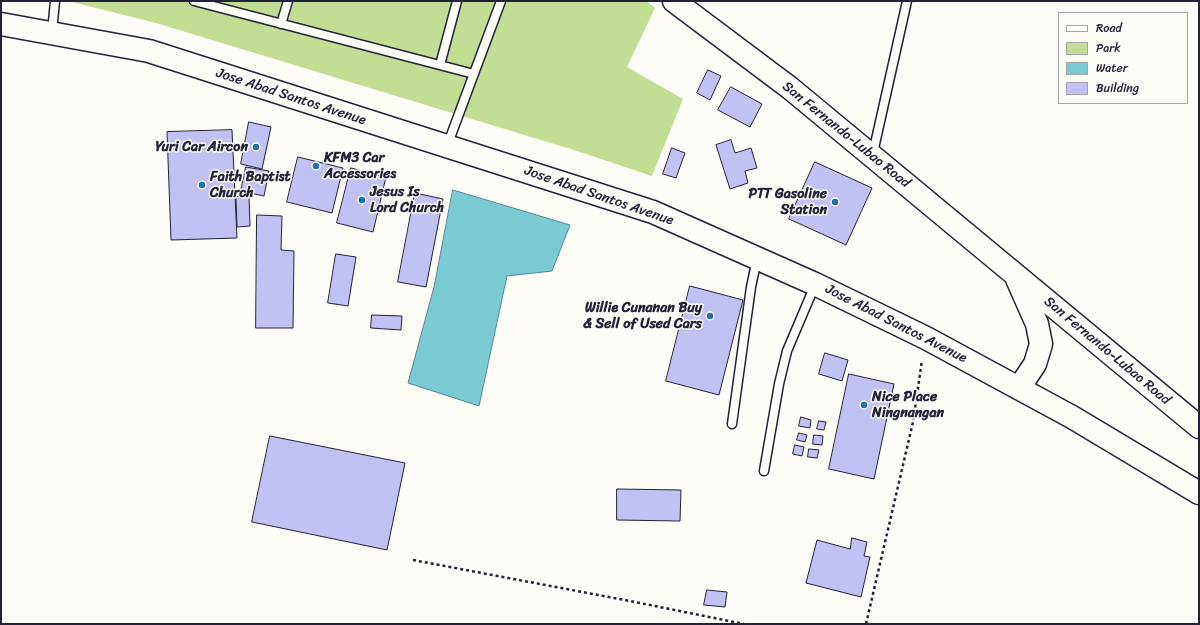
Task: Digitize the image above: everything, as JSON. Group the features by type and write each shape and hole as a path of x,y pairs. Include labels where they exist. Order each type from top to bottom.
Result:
{"main road":[{"name":"San Fernando-Lubao Road","path":"674,1 790,88 1199,427"},
{"name":"Jose Abad Santos Avenue","path":"1,24 149,51 653,212 815,284 926,338 1072,417 1199,493"},
{"name":"San Fernando-Lubao Road","path":"1015,274 1037,324 1041,344 1035,364 1019,388"}],"lane":[{"path":"52,33 56,1"},
{"path":"194,1 474,74"},
{"path":"281,24 288,1"},
{"path":"440,65 457,1"},
{"path":"447,146 501,1"},
{"path":"872,156 907,1"},
{"path":"732,424 751,287 757,258"},
{"path":"764,471 779,384 787,351 815,284"}],"path":[{"path":"866,624 913,422 926,338"},
{"path":"413,560 744,624"}],"green space":[{"path":"68,1 646,1 655,8 627,67 683,99 652,176 577,151 156,23"}],"water":[{"path":"453,190 570,225 552,271 507,276 479,406 408,383 434,287"}],"building":[{"path":"708,70 721,76 710,100 697,93"},
{"path":"731,87 762,104 750,127 718,110"},
{"path":"249,122 271,127 262,169 241,164"},
{"name":"Faith Baptist Church","path":"232,130 237,238 171,240 167,132"},
{"path":"731,140 735,153 751,148 757,168 745,171 748,183 730,189 716,145"},
{"path":"672,148 685,153 676,178 663,174"},
{"path":"298,157 343,168 332,213 287,202"},
{"path":"815,162 872,188 846,245 789,219"},
{"path":"246,167 269,171 264,196 241,191"},
{"name":"Jesus Is Lord Church","path":"351,168 386,177 373,232 337,223"},
{"path":"415,193 443,199 426,287 398,282"},
{"path":"249,196 250,226 237,227 236,197"},
{"path":"257,215 282,216 281,250 294,251 293,328 256,328"},
{"path":"336,254 356,257 348,306 328,303"},
{"path":"690,286 743,300 719,395 666,381"},
{"path":"372,315 402,316 401,330 371,328"},
{"path":"825,353 848,360 842,381 819,374"},
{"path":"849,374 894,384 874,479 829,469"},
{"path":"801,417 811,420 810,428 799,426"},
{"path":"819,421 826,422 824,430 817,429"},
{"path":"799,433 807,435 805,442 797,440"},
{"path":"814,435 823,436 822,445 813,444"},
{"path":"270,436 405,463 387,550 252,522"},
{"path":"795,445 804,447 802,456 793,454"},
{"path":"809,449 819,450 817,458 808,457"},
{"path":"617,489 681,490 680,521 617,520"},
{"path":"852,538 867,542 864,556 870,557 861,597 806,583 817,540 850,549"},
{"path":"707,590 727,592 725,607 704,605"}],"place":[{"name":"Yuri Car Aircon","path":"256,147"},
{"name":"KFM3 Car Accessories","path":"316,166"},
{"name":"Faith Baptist Church","path":"202,185"},
{"name":"Jesus Is Lord Church","path":"362,200"},
{"name":"PTT Gasoline Station","path":"835,202"},
{"name":"Willie Cunanan Buy & Sell of Used Cars","path":"710,316"},
{"name":"Nice Place Ningnangan","path":"864,405"}]}
